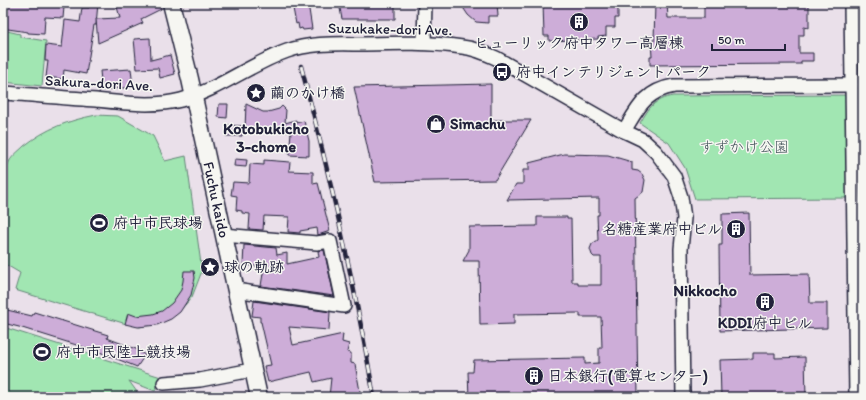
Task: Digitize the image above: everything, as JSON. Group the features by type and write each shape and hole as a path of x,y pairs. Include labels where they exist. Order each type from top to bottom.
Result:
{"main road":[{"name":"Fuchu kaido","path":"171,3 193,95 259,397"}],"street":[{"path":"424,43 425,3"},
{"path":"851,3 856,397"},
{"name":"Suzukake-dori Ave.","path":"193,95 207,90 289,50 320,44 424,43 462,47 480,51 496,58 624,131 643,140 663,159 674,176 683,207 683,397"},
{"path":"624,131 646,98 654,92 674,86 852,85"},
{"name":"Sakura-dori Ave.","path":"3,95 138,103 180,100 193,95"},
{"path":"223,235 317,243 330,241 344,306 235,290"},
{"path":"164,383 200,380 252,370"}],"green space":[{"path":"3,30 20,34 20,37 46,41 42,86 3,82"},
{"name":"すずかけ公園","path":"848,95 847,198 695,199 685,168 669,143 640,123 653,105 661,99 673,96"},
{"name":"府中市民球場","path":"96,115 118,116 153,136 165,161 186,156 202,271 192,297 178,313 140,327 15,290 20,273 3,263 3,196 6,171 10,160 24,146 41,134 58,126"},
{"name":"府中市民陸上競技場","path":"3,327 161,377 155,391 129,381 137,392 138,397 3,397"}],"building":[{"path":"3,3 39,3 39,5 64,7 63,18 45,17 44,34 28,33 3,28"},
{"path":"89,3 98,3 96,25 94,25 86,74 64,70 63,79 46,77 48,61 45,61 46,45 62,47 65,20 80,22 82,8 89,8"},
{"path":"116,3 158,3 161,9 141,19 143,23 98,43 96,19 120,18"},
{"path":"292,3 308,3 312,29 299,29 298,23 296,24"},
{"path":"339,3 395,3 395,19 342,19"},
{"path":"463,3 497,3 498,16 488,16 488,23 476,22 468,15 464,9"},
{"name":"ヒューリック府中タワー高層棟","path":"543,3 618,3 618,18 615,18 615,27 606,27 606,36 598,37 598,39 549,41 549,36 544,36"},
{"path":"655,3 667,3 668,18 704,18 704,3 809,3 809,28 804,27 804,35 799,35 799,53 813,53 813,61 801,61 801,64 650,65 650,57 652,57 651,41 654,41"},
{"path":"150,38 151,60 170,55 175,74 160,78 158,68 137,69 134,39"},
{"path":"131,69 133,87 102,90 100,71"},
{"path":"491,84 491,120 531,120 495,180 375,182 354,87"},
{"path":"219,104 228,104 227,118 218,117"},
{"path":"246,104 263,112 279,109 282,106 286,110 285,123 296,120 296,123 304,121 309,141 309,156 289,155 291,132 245,129"},
{"path":"227,125 243,126 242,136 226,136"},
{"path":"564,154 608,155 632,162 632,170 638,171 642,174 645,180 643,192 635,198 638,397 469,397 468,372 473,372 474,360 585,358 585,364 599,363 599,348 602,348 601,317 580,317 580,313 514,314 514,324 480,325 479,261 463,261 469,250 469,227 537,226 537,217 567,217 567,219 571,219 572,282 578,282 578,285 601,285 601,257 594,257 590,249 592,244 598,240 597,215 599,215 599,198 507,200 516,184 523,184 523,170 529,170 529,163"},
{"path":"235,159 247,160 246,167 234,166"},
{"path":"264,160 290,162 289,171 313,172 313,184 318,183 330,231 318,235 317,228 300,231 300,233 288,232 289,217 264,216 263,230 249,229 250,214 242,213 242,211 236,210 237,196 231,195 233,182 249,183 250,164 264,165"},
{"name":"KDDI府中ビル","path":"749,213 750,275 809,274 810,303 827,303 827,328 720,331 719,245 722,245 722,214"},
{"path":"244,245 276,248 277,255 287,253 287,264 319,257 318,251 324,250 334,296 261,286 264,267 243,265"},
{"path":"184,271 194,271 195,278 191,295 180,312 171,319 157,325 138,327 125,324 128,313 136,316 153,314 162,311 172,303 181,290"},
{"path":"254,301 330,312 329,330 289,327 293,345 343,334 342,342 349,344 347,352 351,353 351,363 355,364 361,397 329,397 331,378 314,382 311,372 268,382 264,366 271,365 260,317 252,316"},
{"path":"3,309 32,316 34,312 108,335 107,338 136,349 145,355 137,367 102,353 3,323"},
{"path":"753,353 775,353 775,358 805,357 806,397 721,397 720,360 753,359"}],"railway":[{"path":"301,66 341,231 359,314 374,397"}],"place":[{"name":"ヒューリック府中タワー高層棟","path":"579,22"},
{"name":"府中インテリジェントパーク","path":"502,72"},
{"name":"繭のかけ橋","path":"256,93"},
{"name":"Simachu","path":"436,124"},
{"name":"府中市民球場","path":"99,223"},
{"name":"名糖産業府中ビル","path":"736,229"},
{"name":"球の軌跡","path":"210,267"},
{"name":"KDDI府中ビル","path":"765,302"},
{"name":"府中市民陸上競技場","path":"42,352"},
{"name":"日本銀行(電算センター)","path":"534,376"}],"district":[{"name":"Kotobukicho 3-chome","path":"266,137"},
{"name":"Nikkocho","path":"705,290"}]}
